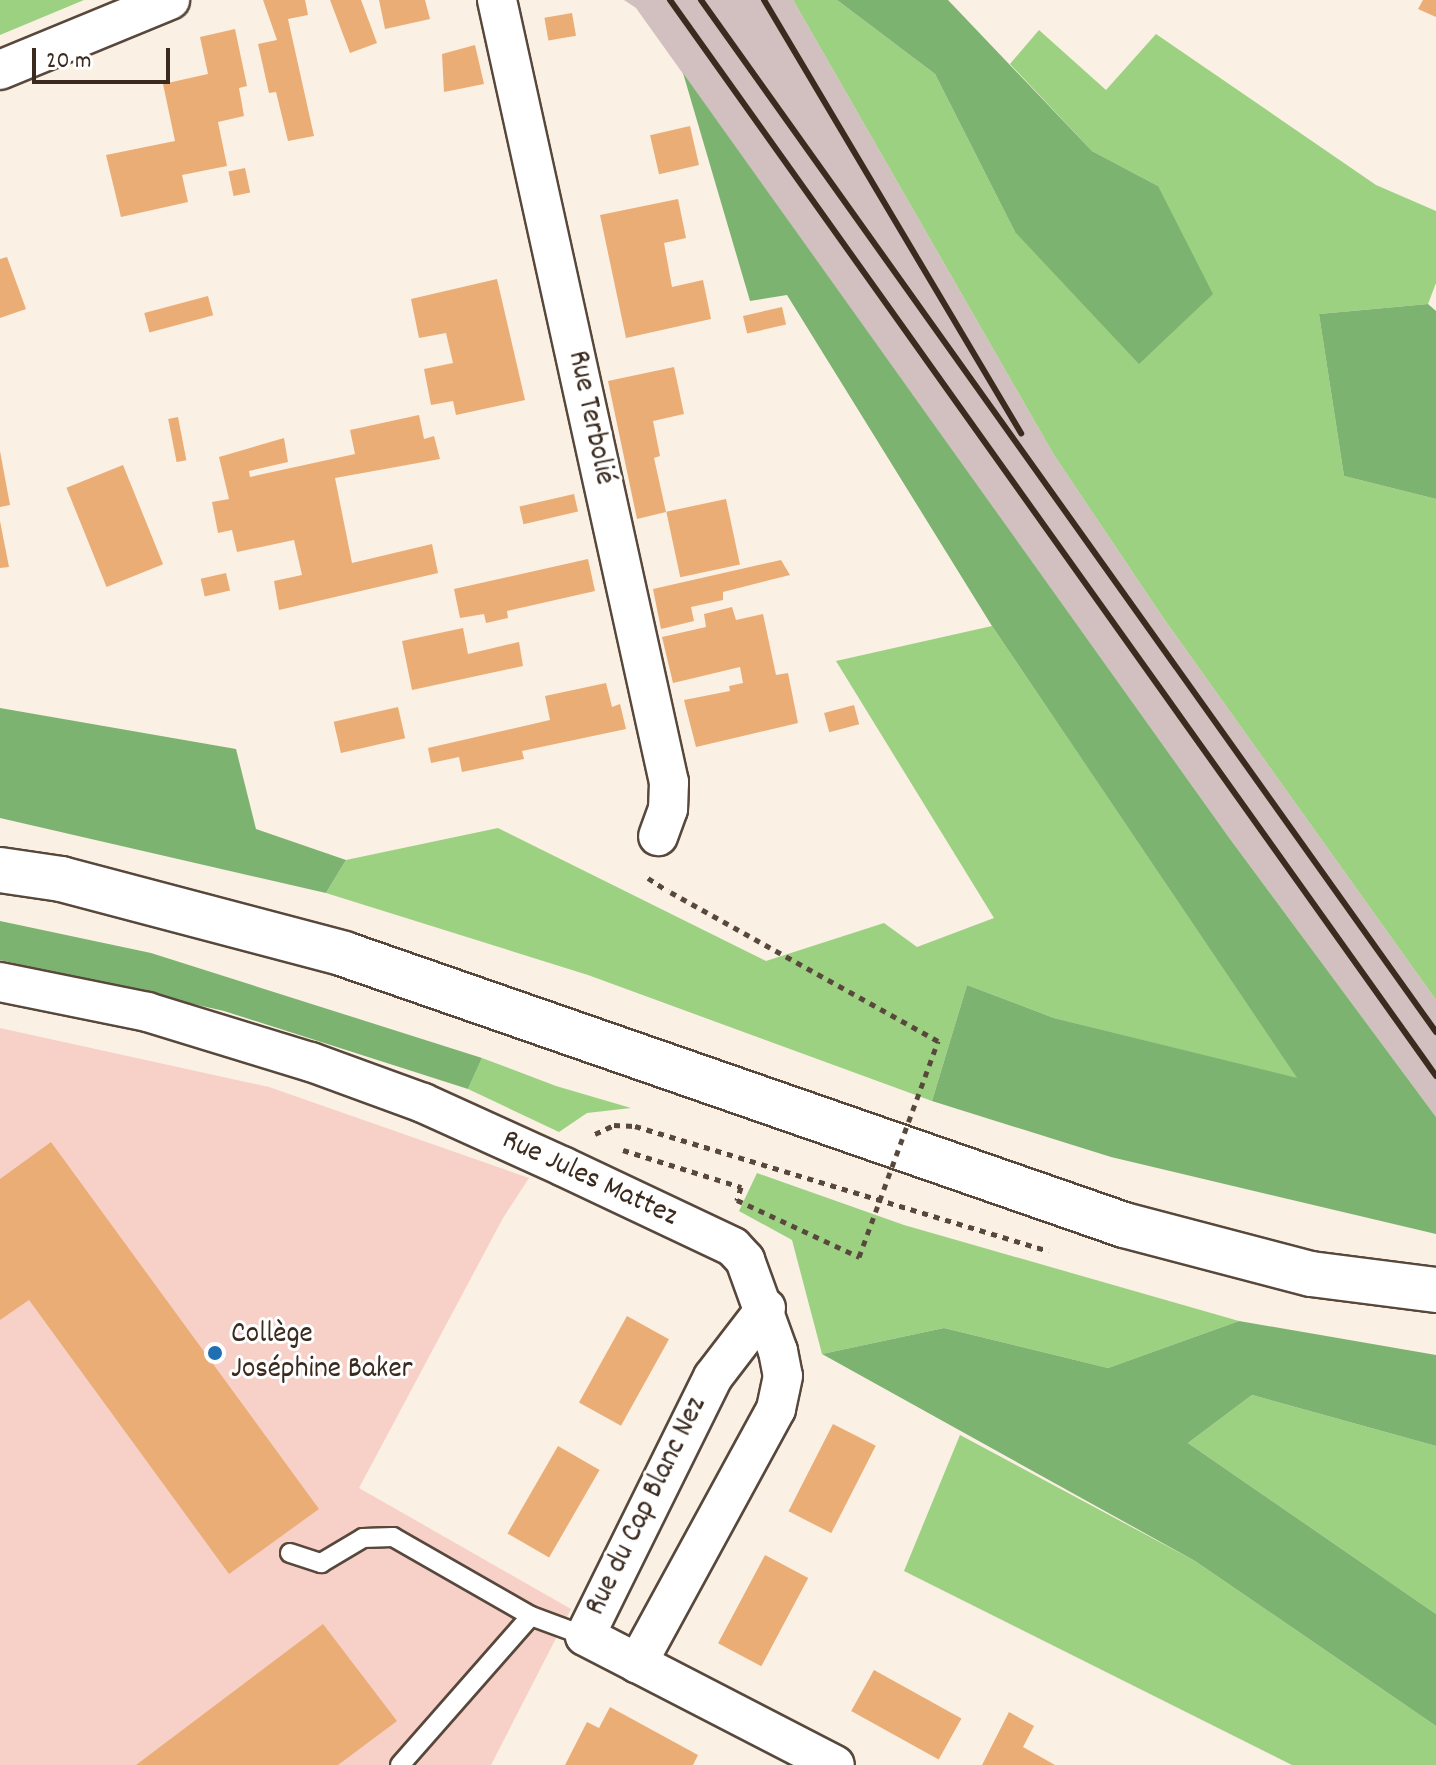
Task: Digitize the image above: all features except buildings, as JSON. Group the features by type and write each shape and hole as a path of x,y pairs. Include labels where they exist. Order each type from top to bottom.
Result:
{"main road":[{"path":"0,870 61,879 344,954 1124,1225 1311,1274 1436,1290"}],"street":[{"path":"0,70 170,0"},
{"name":"Rue Terbolié","path":"497,0 669,782 668,809 658,836"},
{"name":"Rue Jules Mattez","path":"0,982 147,1012 311,1062 423,1103 733,1247 755,1277 766,1308 783,1376 776,1409 637,1664"},
{"name":"Rue du Cap Blanc Nez","path":"766,1308 713,1377 585,1636 835,1765"}],"lane":[{"path":"290,1553 321,1563 363,1538 393,1537 531,1616 585,1636"},
{"path":"400,1765 531,1616"}],"path":[{"path":"623,1150 741,1187 737,1200 859,1257 938,1041 668,891"},
{"path":"562,1166 593,1135 614,1125 635,1126 1062,1254"}],"shaded area":[{"path":"624,0 793,0 1054,455 1164,619 1436,1000 1436,1117 1230,839 636,8"},
{"name":"Collège Joséphine Baker","path":"0,1028 269,1087 529,1178 503,1218 359,1488 571,1609 491,1765 0,1765"}],"green space":[{"path":"0,0 84,0 0,35"},
{"path":"793,0 837,0 935,74 1015,232 1158,186 1092,151 1010,64 1039,30 1106,90 1156,34 1376,185 1436,211 1436,283 1428,304 1319,314 1344,476 1436,499 1436,1000 1164,619 1054,455"},
{"path":"837,0 948,0 1092,151 1158,186 1213,294 1139,364 1015,232 935,74"},
{"path":"683,73 1230,839 1436,1117 1436,1234 1111,1157 932,1101 967,985 1054,1018 1297,1078 992,626 787,295 750,301"},
{"path":"1428,304 1436,311 1436,499 1344,476 1319,314"},
{"path":"992,626 1298,1079 1054,1018 967,985 932,1101 588,975 326,893 346,860 498,828 766,961 884,923 917,947 994,918 836,661"},
{"path":"0,708 236,749 256,829 346,860 326,893 0,818"},
{"path":"0,921 151,953 482,1058 468,1089 224,1011 0,960"},
{"path":"482,1058 556,1086 631,1108 587,1113 559,1132 468,1089"},
{"path":"757,1173 904,1225 1239,1321 1108,1368 944,1328 822,1354 792,1240 739,1211"},
{"path":"1239,1321 1436,1355 1436,1446 1252,1395 1188,1443 1436,1614 1436,1726 1195,1561 822,1354 944,1328 1108,1368"},
{"path":"1252,1395 1436,1446 1436,1614 1188,1443"},
{"path":"960,1435 1195,1561 1436,1726 1436,1765 1292,1765 904,1571"}],"railway":[{"path":"670,0 1436,1076"},
{"path":"701,0 1436,1032"},
{"path":"764,0 1021,433"}],"place":[{"name":"Collège Joséphine Baker","path":"215,1353"}]}
